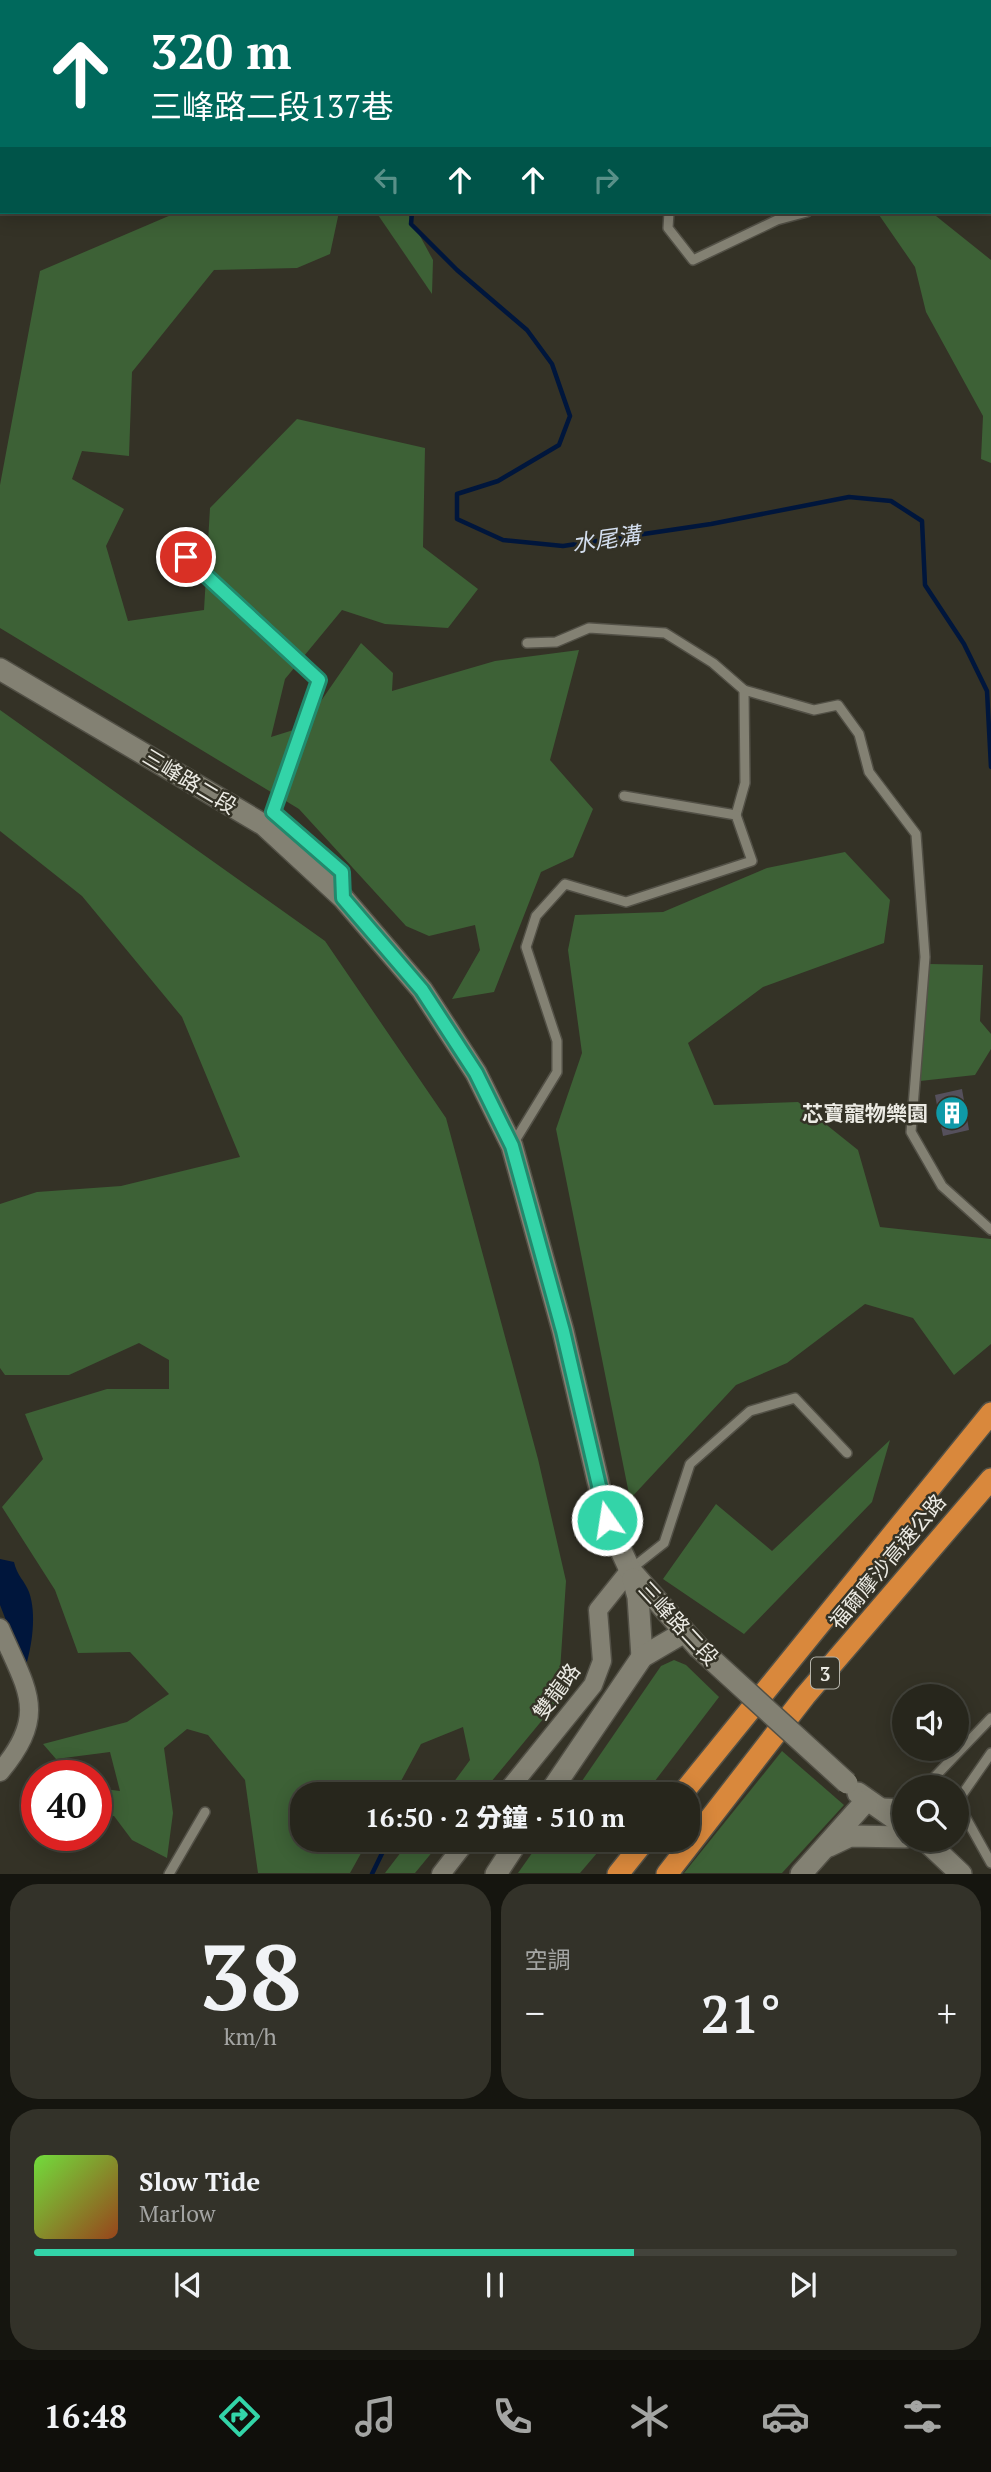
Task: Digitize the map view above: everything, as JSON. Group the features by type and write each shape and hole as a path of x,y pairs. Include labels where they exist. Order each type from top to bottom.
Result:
{"highway":[{"name":"福爾摩沙高速公路","path":"692,1782 991,1413"},
{"name":"福爾摩沙高速公路","path":"667,1874 805,1696 991,1479"},
{"path":"618,1874 636,1852"}],"street":[{"name":"三峰路二段","path":"0,669 264,825 343,898 422,990 476,1073 512,1146 563,1331 607,1520 630,1570 690,1640 866,1801 892,1818"},
{"path":"630,1570 638,1597 642,1657"},
{"name":"雙龍路","path":"515,1782 593,1685 602,1661 598,1610 630,1570"},
{"path":"0,1628 26,1690 32,1718 18,1750 0,1772"},
{"path":"557,1782 642,1657 690,1640"},
{"path":"801,1874 866,1801"},
{"path":"827,1847 850,1836 892,1838"},
{"path":"441,1874 458,1852"},
{"path":"496,1874 510,1852"},
{"path":"938,1852 961,1874"}],"lane":[{"path":"669,214 668,228 693,260 777,220 800,214"},
{"path":"186,557 319,680 273,812 342,872 343,898"},
{"path":"527,643 556,642 589,628 665,632 713,663 744,690 814,710 838,705 859,734 869,772 916,834 925,957 911,1132 942,1186 991,1230"},
{"path":"512,1146 556,1072 557,1041 526,947 536,916 565,884 626,902 752,861 736,815 745,783 744,690"},
{"path":"624,796 736,815"},
{"path":"630,1570 664,1542 690,1464 750,1411 795,1398 847,1453"},
{"path":"936,1775 991,1718"},
{"path":"991,1753 957,1802 991,1863"},
{"path":"866,1801 892,1803"},
{"path":"169,1874 205,1812"}],"green space":[{"path":"173,214 339,214 330,254 297,268 214,270 132,372 129,456 82,451 72,479 124,509 106,546 128,621 204,610 210,508 297,419 425,448 423,547 478,589 448,628 385,624 342,610 285,679 271,737 303,727 361,643 393,673 392,691 495,661 579,650 550,760 593,809 573,857 541,872 494,992 452,999 480,950 475,925 429,936 406,926 299,809 0,628 0,485 40,271"},
{"path":"377,214 408,214 433,260 432,294"},
{"path":"878,214 936,216 991,260 991,463 981,459 983,416 926,312 915,267"},
{"path":"0,710 325,941 446,1118 538,1459 566,1581 558,1701 491,1782 454,1782 470,1760 463,1727 421,1744 400,1782 290,1782 290,1852 362,1852 350,1873 258,1873 245,1780 208,1735 187,1729 164,1748 173,1813 167,1858 132,1840 112,1816 112,1790 120,1791 110,1752 56,1759 43,1744 127,1722 169,1694 130,1652 78,1653 55,1590 2,1507 43,1459 25,1414 107,1389 169,1389 169,1360 139,1343 69,1375 5,1375 0,1368 0,1204 37,1192 121,1186 240,1157 182,1017 82,896 0,831"},
{"path":"845,852 890,900 884,943 763,987 688,1043 714,1105 798,1102 858,1150 880,1227 991,1239 991,1344 954,1375 913,1318 865,1304 787,1363 736,1385 630,1499 556,1129 582,1053 568,950 575,915 663,912 767,868"},
{"path":"929,964 983,965 980,1021 991,1034 991,1049 975,1075 920,1081"},
{"path":"890,1440 872,1502 744,1634 663,1579 716,1504 772,1551"},
{"path":"674,1660 686,1665 719,1697 654,1782 581,1782 661,1666"},
{"path":"782,1751 844,1805 782,1873 684,1873"},
{"path":"401,1852 432,1852 415,1873 385,1873"},
{"path":"533,1852 598,1852 580,1873 518,1873"}],"water":[{"path":"0,1559 14,1562 31,1601 33,1630 25,1669 0,1605"}],"building":[{"name":"芯寶寵物樂園","path":"962,1089 969,1130 943,1136 935,1095"}],"waterway":[{"name":"水尾溝","path":"412,214 411,224 457,270 527,330 552,364 570,416 559,445 498,481 457,494 457,519 503,540 563,546 711,524 849,497 891,501 922,521 925,585 964,644 987,691 991,767"},
{"path":"372,1874 383,1852"}],"place":[{"name":"芯寶寵物樂園","path":"952,1113"}],"route":[{"path":"186,557 319,680 273,812 342,872 343,898 422,990 476,1073 512,1146 563,1331 607,1520"}]}
